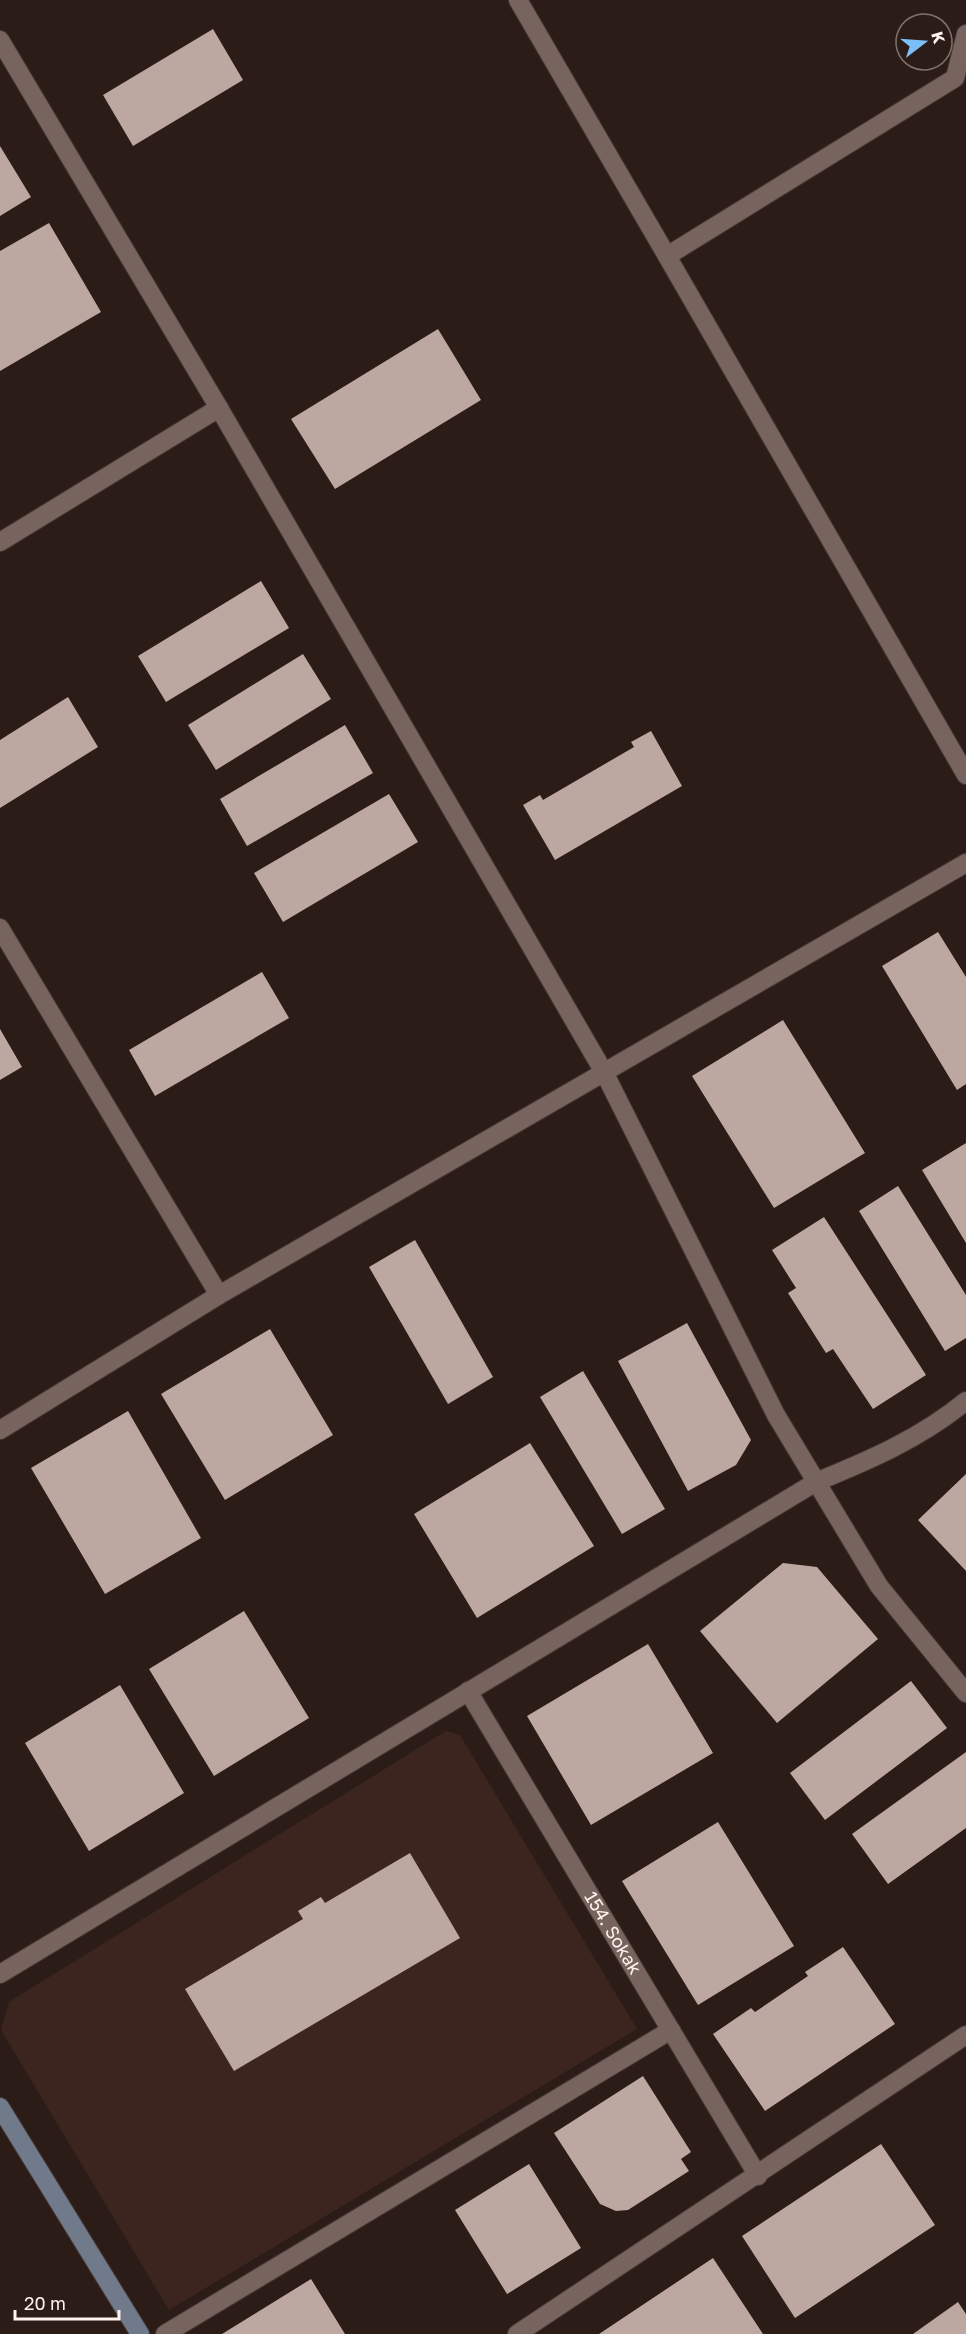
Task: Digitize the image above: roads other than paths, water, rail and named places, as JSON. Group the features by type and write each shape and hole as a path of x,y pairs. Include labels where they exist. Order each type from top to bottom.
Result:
{"street":[{"path":"518,0 966,775"},
{"path":"667,256 955,78 966,34"},
{"path":"0,40 219,408 605,1074 776,1415 879,1586 966,1693"},
{"path":"0,542 219,408"},
{"path":"0,1430 219,1295 605,1074 966,863"},
{"path":"0,928 219,1295"},
{"path":"0,1974 816,1482 902,1445 944,1419 966,1401"},
{"name":"154. Sokak","path":"468,1691 758,2176"},
{"path":"165,2334 671,2030"},
{"path":"517,2334 966,2036"},
{"path":"0,2107 140,2334"}]}
